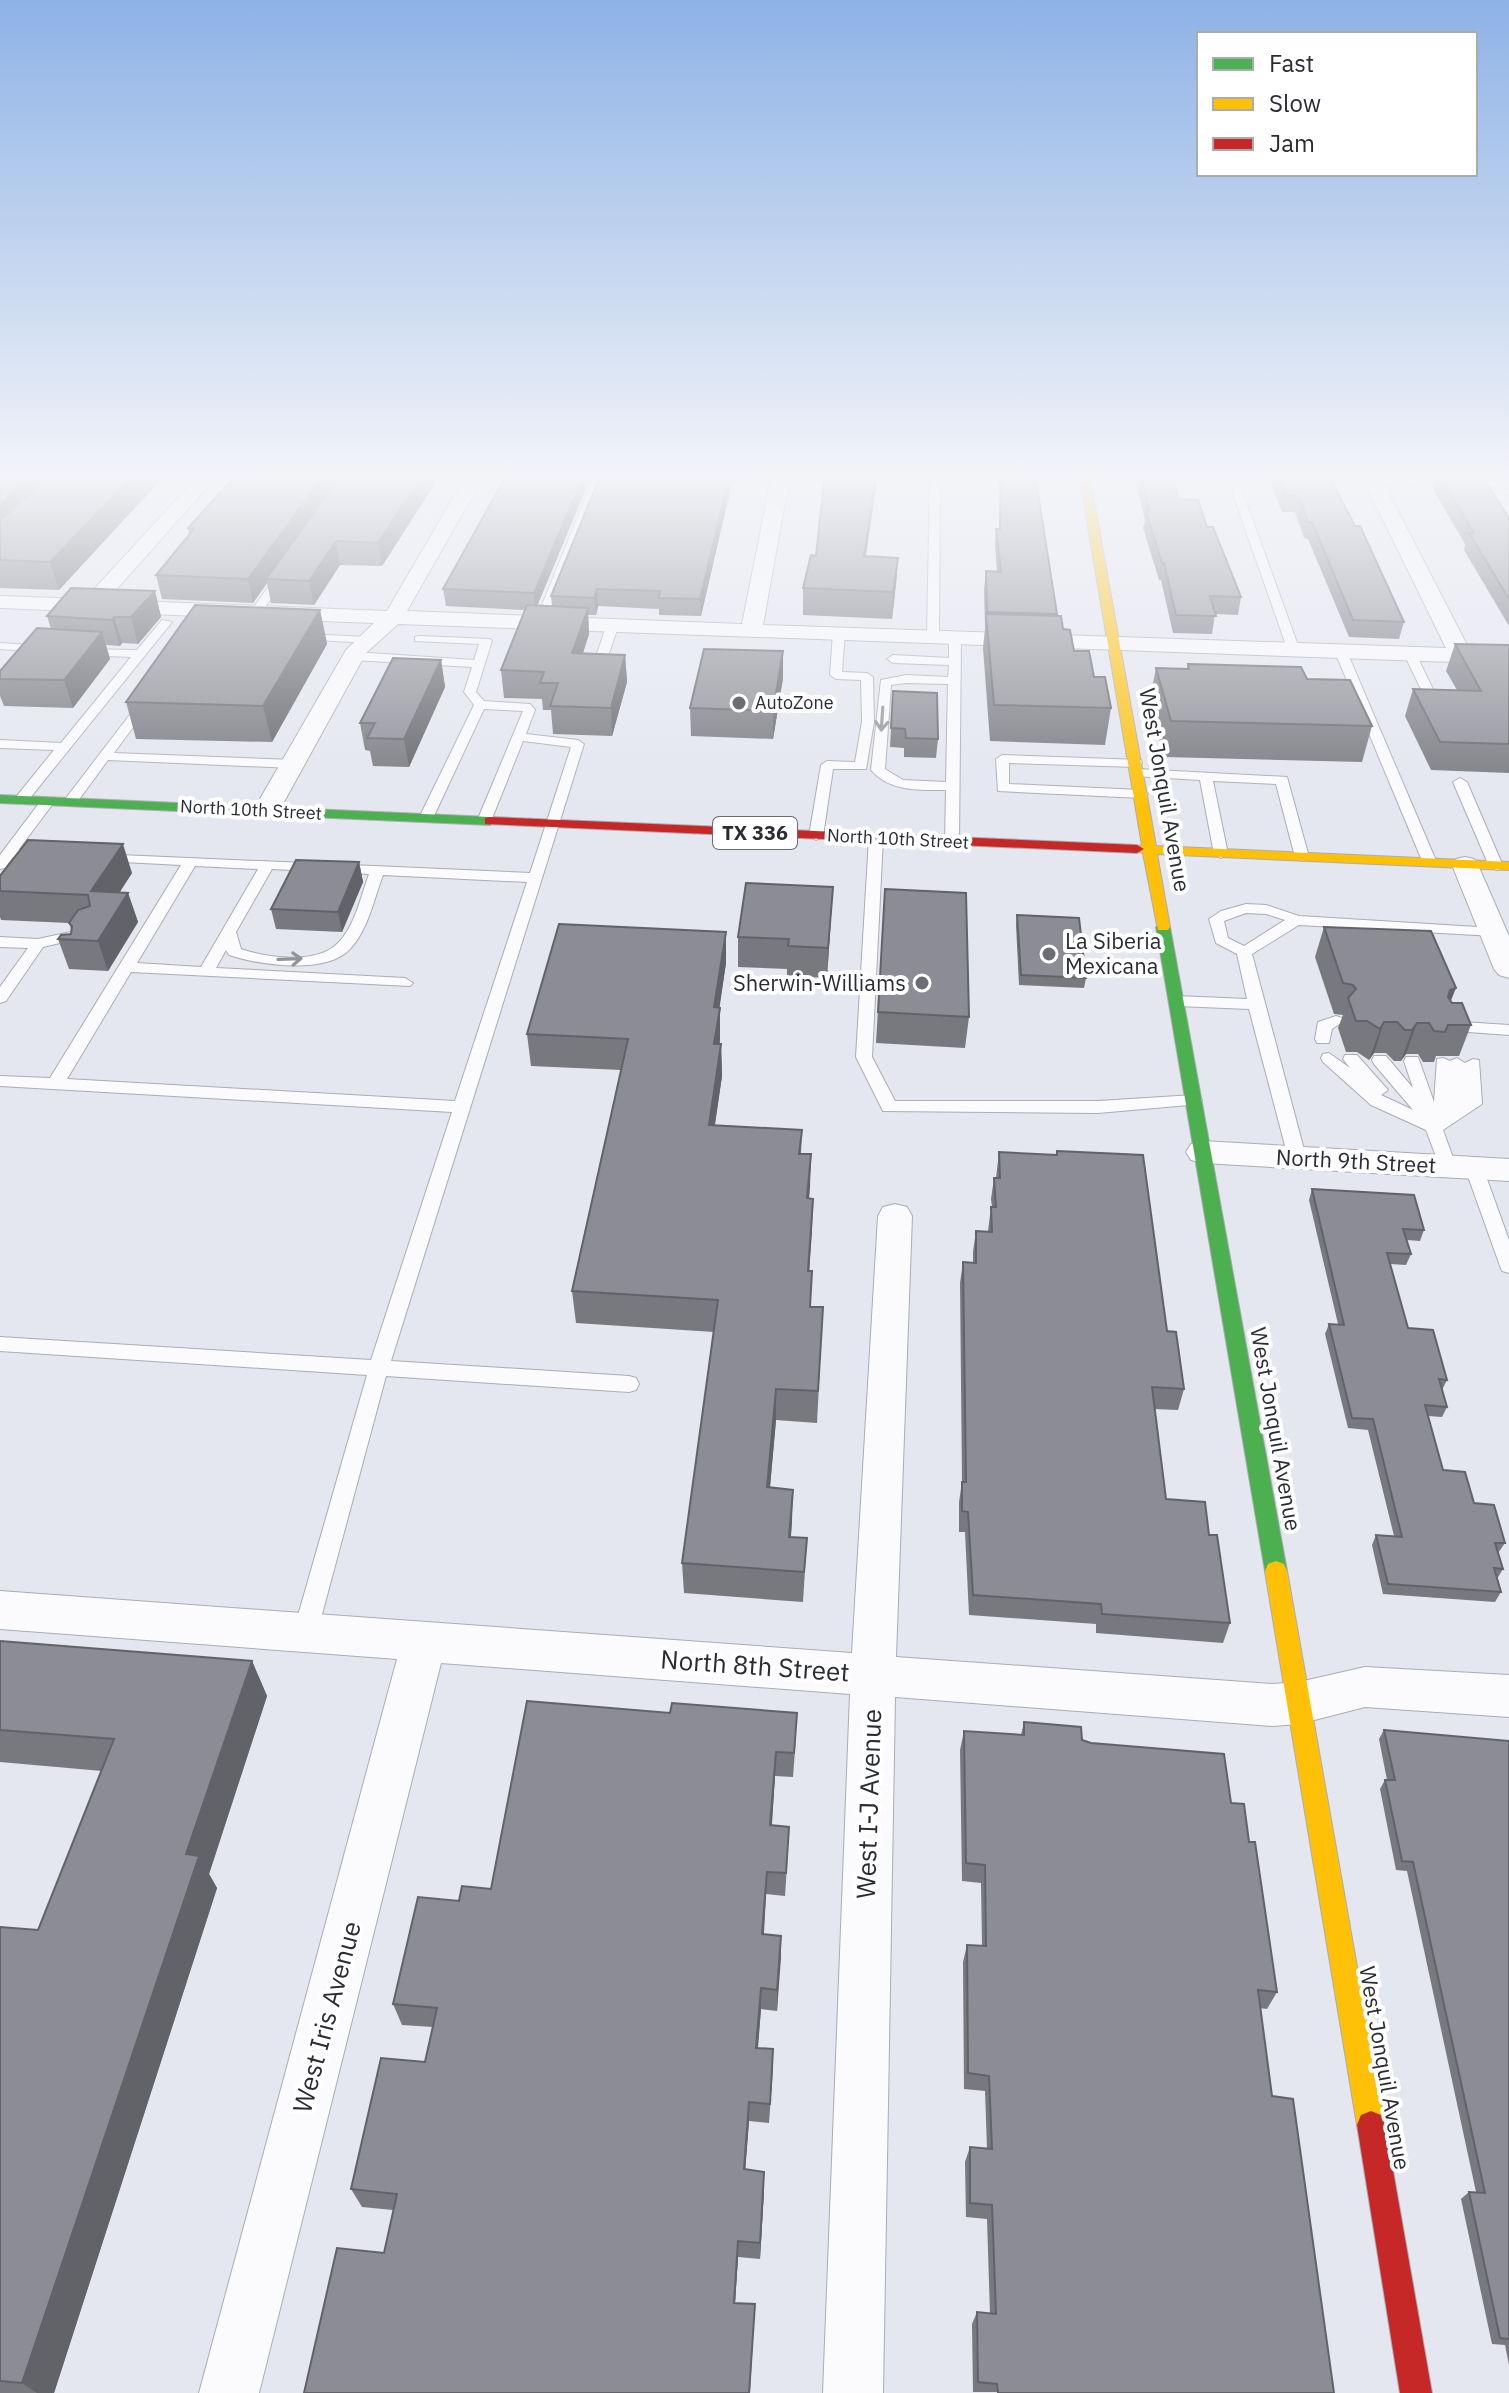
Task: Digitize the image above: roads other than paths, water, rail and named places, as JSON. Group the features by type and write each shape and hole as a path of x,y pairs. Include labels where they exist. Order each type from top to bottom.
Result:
{"street":[{"path":"91,605 109,586"},
{"path":"266,811 361,648 394,616 412,586"},
{"path":"752,629 760,586"},
{"name":"West Jonquil Avenue","path":"1104,586 1416,2393"},
{"path":"1426,586 1461,656"},
{"path":"0,602 1509,657"},
{"name":"North 10th Street","path":"0,799 1503,866"},
{"path":"1465,865 1503,950"},
{"name":"North 9th Street","path":"1203,1152 1509,1170"},
{"name":"West I-J Avenue","path":"853,2393 873,1675 895,1216"},
{"name":"North 8th Street","path":"0,1610 1256,1704 1299,1703 1365,1687 1509,1696"},
{"name":"West Iris Avenue","path":"229,2393 424,1642"}],"lane":[{"path":"257,611 275,586"},
{"path":"536,621 545,611 555,586"},
{"path":"933,637 934,586"},
{"path":"1271,586 1294,651"},
{"path":"484,821 529,710 526,707 480,705 470,692 494,620"},
{"path":"21,800 166,622"},
{"path":"596,674 613,624"},
{"path":"816,836 827,765 861,766 867,736 870,693 867,677 836,675 839,633"},
{"path":"292,636 478,664"},
{"path":"952,842 955,638"},
{"path":"419,639 486,641"},
{"path":"0,646 140,654"},
{"path":"1341,652 1430,863"},
{"path":"1410,654 1436,708"},
{"path":"893,659 955,662"},
{"path":"953,786 897,783 884,779 878,770 885,683 906,679 955,681"},
{"path":"70,802 154,691"},
{"path":"426,818 480,705"},
{"path":"305,1633 379,1367 578,744 518,737"},
{"path":"0,744 64,747"},
{"path":"104,756 293,764"},
{"path":"1141,794 1003,788 1002,759 1282,780 1302,857"},
{"path":"1206,776 1221,854"},
{"path":"1460,782 1503,866"},
{"path":"4,859 48,801"},
{"path":"876,838 882,892 864,1057 889,1107 1098,1107 1194,1100"},
{"path":"4,859 54,855"},
{"path":"85,857 535,878"},
{"path":"56,1083 127,951 191,861"},
{"path":"206,972 267,865"},
{"path":"229,932 234,952 249,958 317,958 341,950 352,935 378,870"},
{"path":"1297,1157 1244,952 1221,940 1216,919 1234,909 1277,910 1296,920 1503,950"},
{"path":"1244,952 1296,920"},
{"path":"0,942 38,944 89,938"},
{"path":"38,944 63,954"},
{"path":"0,998 38,944"},
{"path":"127,951 206,972 405,983"},
{"path":"1177,1001 1256,1004"},
{"path":"1323,1039 1324,1026 1336,1021"},
{"path":"1466,1045 1453,1026 1509,1030"},
{"path":"1329,1058 1377,1101 1435,1127"},
{"path":"1381,1060 1387,1098 1435,1127"},
{"path":"1381,1060 1435,1127"},
{"path":"1381,1060 1435,1127 1461,1167 1509,1266"},
{"path":"1451,1063 1474,1104 1435,1127 1444,1096 1451,1063"},
{"path":"0,1081 462,1107"},
{"path":"0,1344 629,1384"}],"place":[{"name":"AutoZone","path":"739,703"},
{"name":"La Siberia Mexicana","path":"1049,954"},
{"name":"Sherwin-Williams","path":"922,983"}]}
